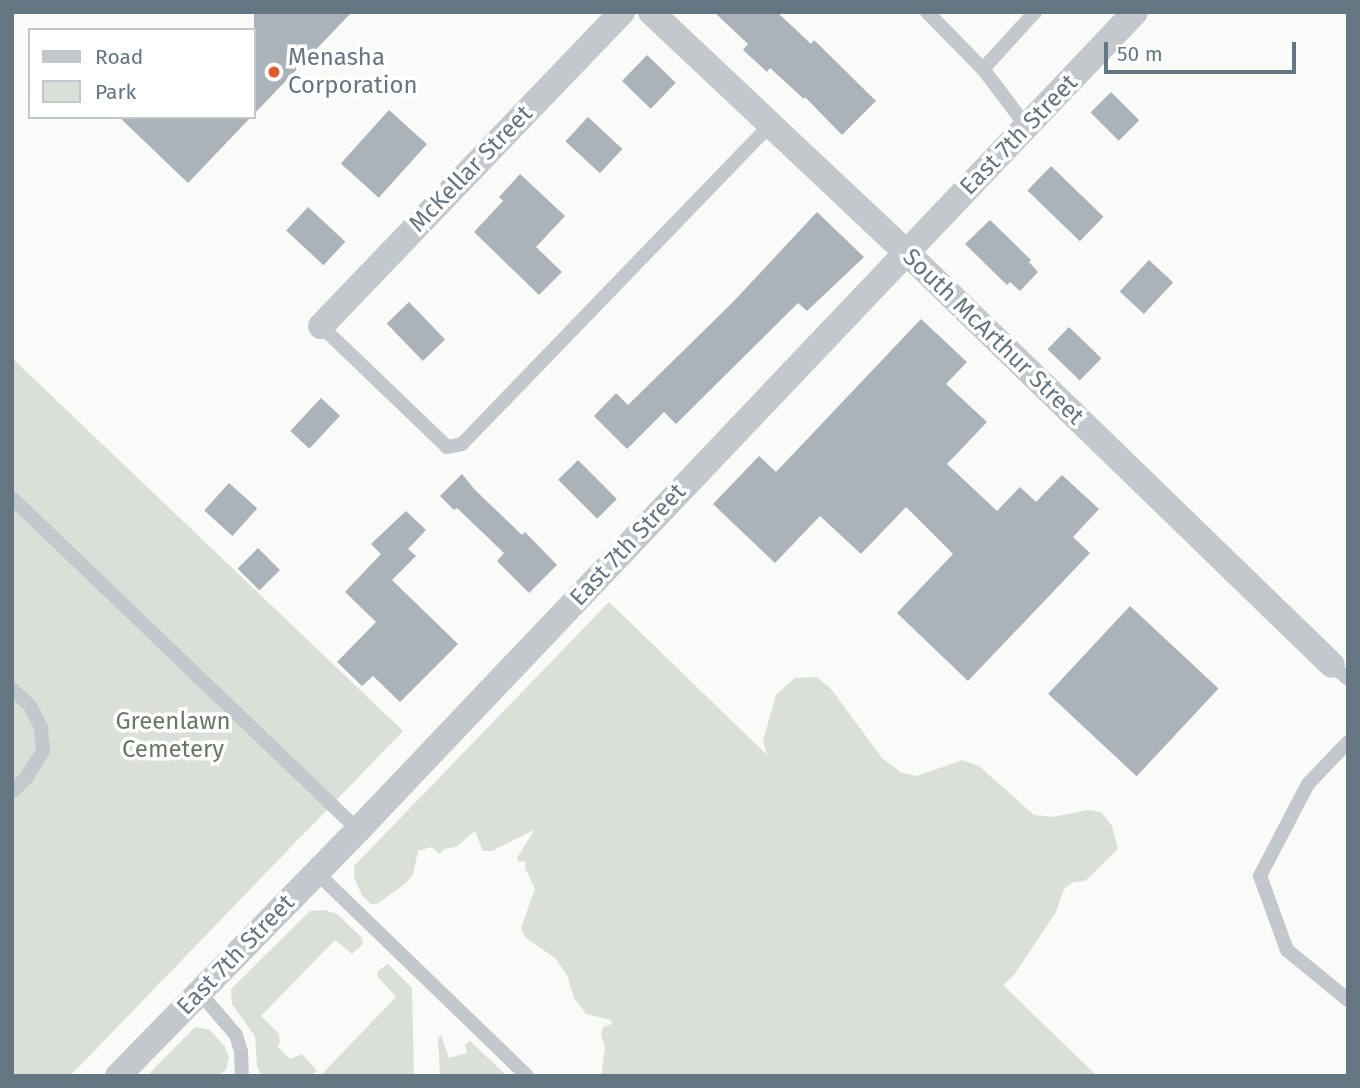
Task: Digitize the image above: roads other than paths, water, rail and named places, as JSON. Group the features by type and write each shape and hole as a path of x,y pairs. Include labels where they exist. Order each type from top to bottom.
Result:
{"street":[{"name":"McKellar Street","path":"321,326 622,12"},
{"name":"South McArthur Street","path":"651,12 906,252 1340,672"},
{"name":"East 7th Street","path":"118,1076 358,830 1135,12"}],"lane":[{"path":"927,12 983,69 1027,127"},
{"path":"983,69 1035,12"},
{"path":"321,326 447,447 462,444 770,125"},
{"path":"12,498 358,830"},
{"path":"12,689 30,706 41,728 43,751 27,777 12,792"},
{"path":"1348,742 1308,784 1261,876 1287,950 1348,1000"},
{"path":"316,872 527,1076"},
{"path":"200,993 236,1035 242,1051 242,1076"}],"place":[{"name":"Menasha Corporation","path":"274,72"}],"park label":[{"name":"Greenlawn Cemetery","path":"173,736"}]}
